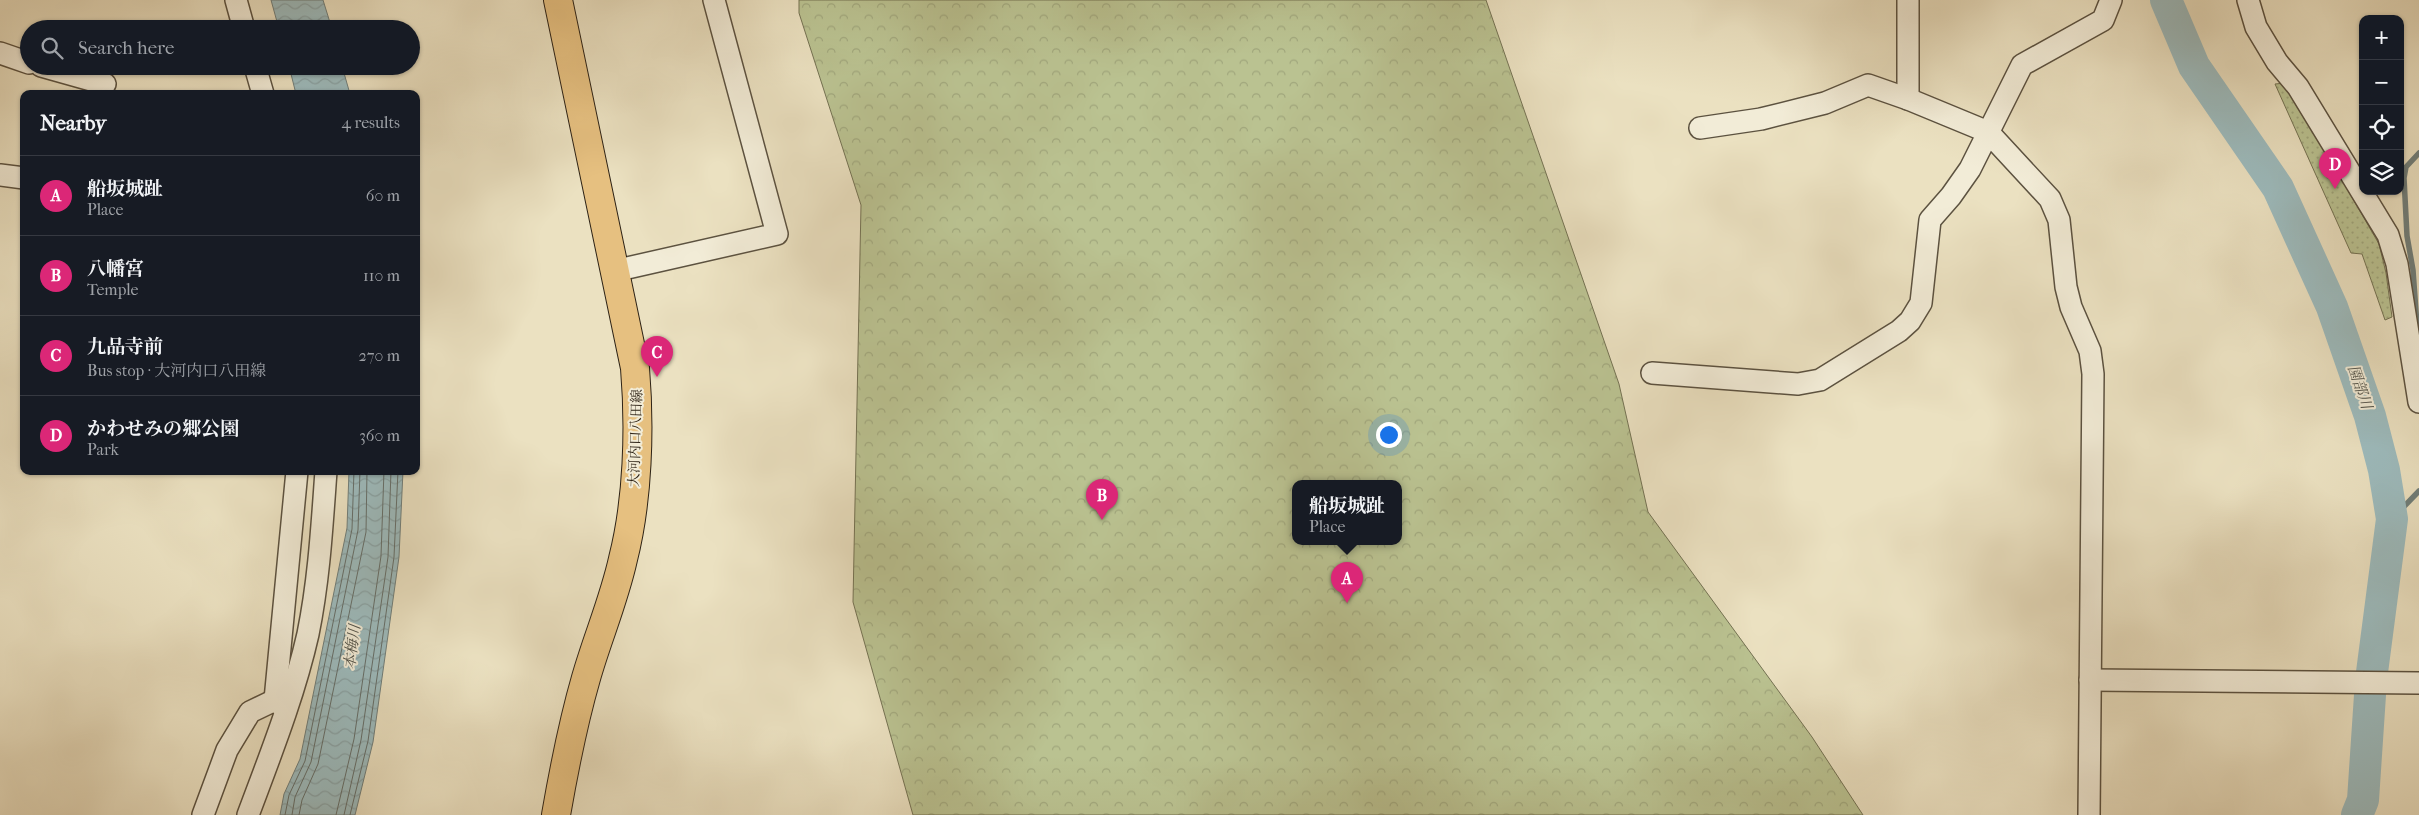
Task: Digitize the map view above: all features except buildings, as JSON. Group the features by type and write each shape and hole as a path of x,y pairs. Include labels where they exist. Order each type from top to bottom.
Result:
{"main road":[{"name":"大河内口八田線","path":"556,815 567,752 586,678 623,559 633,497 638,403 635,368 558,0"}],"street":[{"path":"236,0 242,20"},
{"path":"614,271 777,234 714,0"},
{"path":"1908,0 1908,99"},
{"path":"1652,373 1798,384 1820,380 1899,331 1910,321 1921,303 1930,220 1951,196 1970,169 2022,65 2103,20 2111,0"},
{"path":"2248,0 2256,27 2277,62 2298,87 2388,235 2397,264 2419,402"},
{"path":"0,53 20,60"},
{"path":"74,75 106,84"},
{"path":"258,75 262,90"},
{"path":"1700,128 1761,119 1825,103 1868,85 1908,99 1988,132 2050,199 2059,220 2068,293 2090,351 2093,374 2089,815"},
{"path":"0,174 20,177"},
{"path":"280,704 298,475"},
{"path":"248,815 280,704 308,635 321,553 326,475"},
{"path":"2090,680 2419,683"},
{"path":"203,815 227,750 250,712 280,704"}],"green space":[{"path":"799,0 1486,0 1619,384 1648,512 1812,737 1863,815 913,815 853,602 861,205 799,13"},
{"path":"2286,83 2379,244 2386,273 2392,317 2385,320 2362,254 2351,253 2275,84"}],"water":[{"path":"271,0 323,0 329,20 277,20"},
{"path":"291,75 345,75 349,90 295,90"},
{"name":"本梅川","path":"349,475 403,475 399,557 373,742 355,815 280,815 284,794 300,759 347,528"}],"waterway":[{"name":"園部川","path":"2166,0 2194,66 2278,188 2332,307 2370,416 2384,470 2392,519 2371,680 2363,800 2357,815"},
{"path":"2417,325 2413,270 2407,236 2404,178 2406,167 2419,153"},
{"path":"2392,519 2419,491"}],"place":[{"name":"かわせみの郷公園","path":"2335,189"},
{"name":"九品寺前","path":"657,377"},
{"name":"八幡宮","path":"1102,520"},
{"name":"船坂城趾","path":"1347,603"}]}
